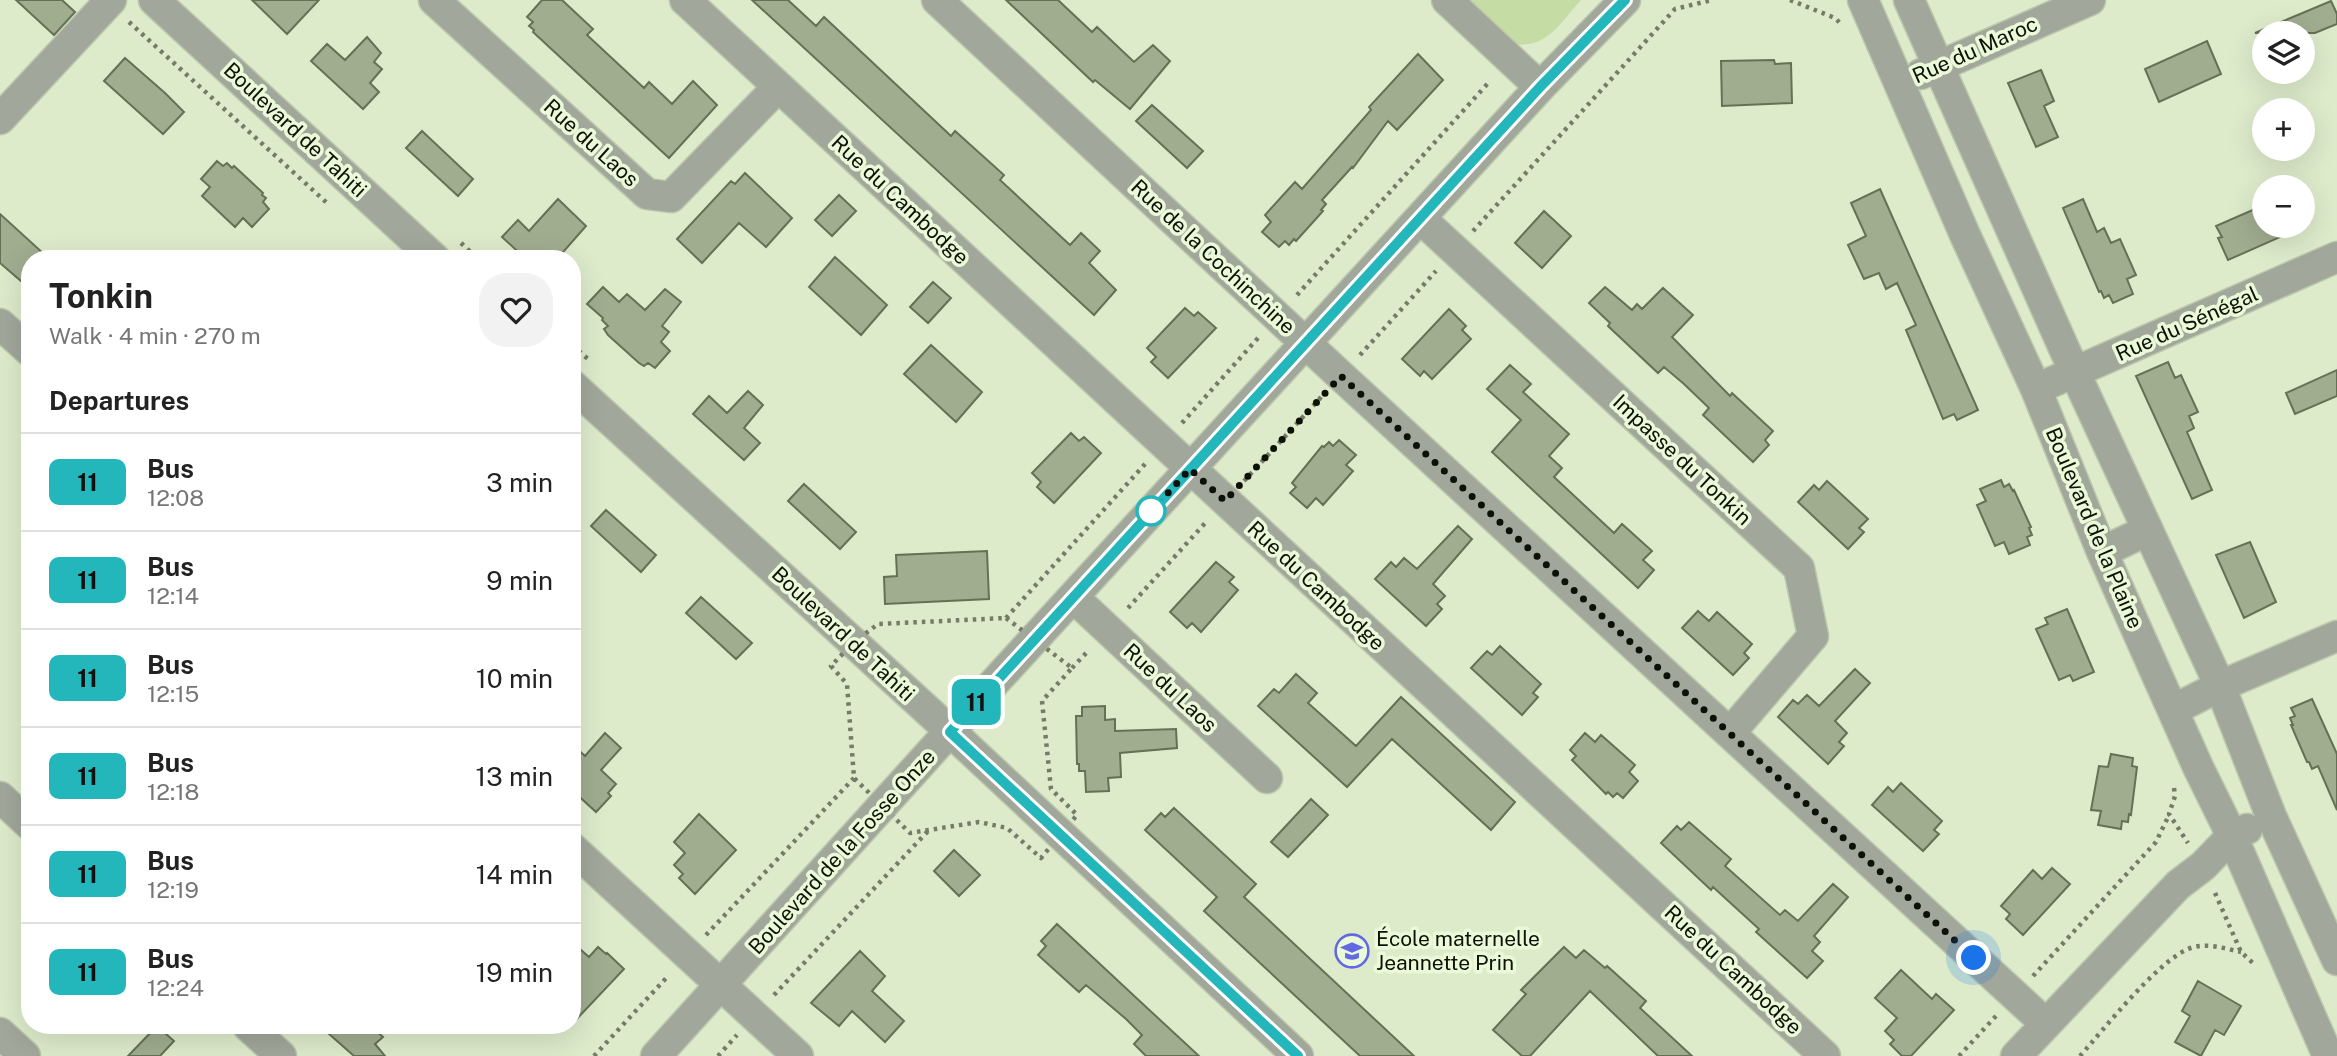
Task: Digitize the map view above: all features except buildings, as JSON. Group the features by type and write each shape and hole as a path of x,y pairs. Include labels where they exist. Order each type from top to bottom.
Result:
{"street":[{"name":"Boulevard de Tahiti","path":"154,0 426,250"},
{"name":"Rue du Laos","path":"435,0 648,194 671,197 778,87"},
{"name":"Rue du Cambodge","path":"685,0 1825,1056"},
{"name":"Rue de la Cochinchine","path":"937,0 1341,376 2046,1024"},
{"path":"1447,0 1540,87"},
{"name":"Boulevard de la Fosse Onze","path":"656,1056 1540,87 1625,0"},
{"name":"Boulevard de la Plaine","path":"1863,0 1965,235 2036,389 2102,552 2232,836 2328,1056"},
{"path":"1909,0 2075,373 2220,686 2271,816 2337,960"},
{"name":"Rue du Maroc","path":"1899,83 2090,0"},
{"path":"0,119 109,1"},
{"path":"1965,235 2005,216"},
{"name":"Impasse du Tonkin","path":"1420,218 1800,568 1813,636 1730,733"},
{"name":"Rue du Sénégal","path":"2036,389 2337,257"},
{"path":"0,324 21,343"},
{"name":"Boulevard de Tahiti","path":"581,393 1298,1056"},
{"path":"2102,552 2148,530"},
{"name":"Rue du Laos","path":"1073,597 1267,778"},
{"path":"2173,710 2220,686 2337,636"},
{"path":"0,797 21,817"},
{"path":"2016,1056 2178,885 2203,866 2232,836 2271,816"},
{"path":"581,856 798,1056"},
{"path":"0,1033 25,1056"},
{"path":"257,1034 281,1056"}],"path":[{"path":"1072,668 1675,9 1712,0"},
{"path":"1790,0 1835,18 1843,26"},
{"path":"109,1 328,204"},
{"path":"594,1056 854,778"},
{"path":"1959,1056 2156,842 2169,814"},
{"path":"718,1056 929,830"},
{"path":"2080,1056 2167,961 2189,948 2212,945 2241,953"}],"green space":[{"path":"1466,0 1581,0 1560,25 1544,38 1526,44 1514,44"}],"bus line":[{"name":"11","path":"1298,1056 950,732 1540,87 1625,0"}],"place":[{"name":"École maternelle Jeannette Prin","path":"1352,951"}],"route":[{"path":"1151,511 1147,516 1190,469 1225,501 1341,376 1974,958"}]}
